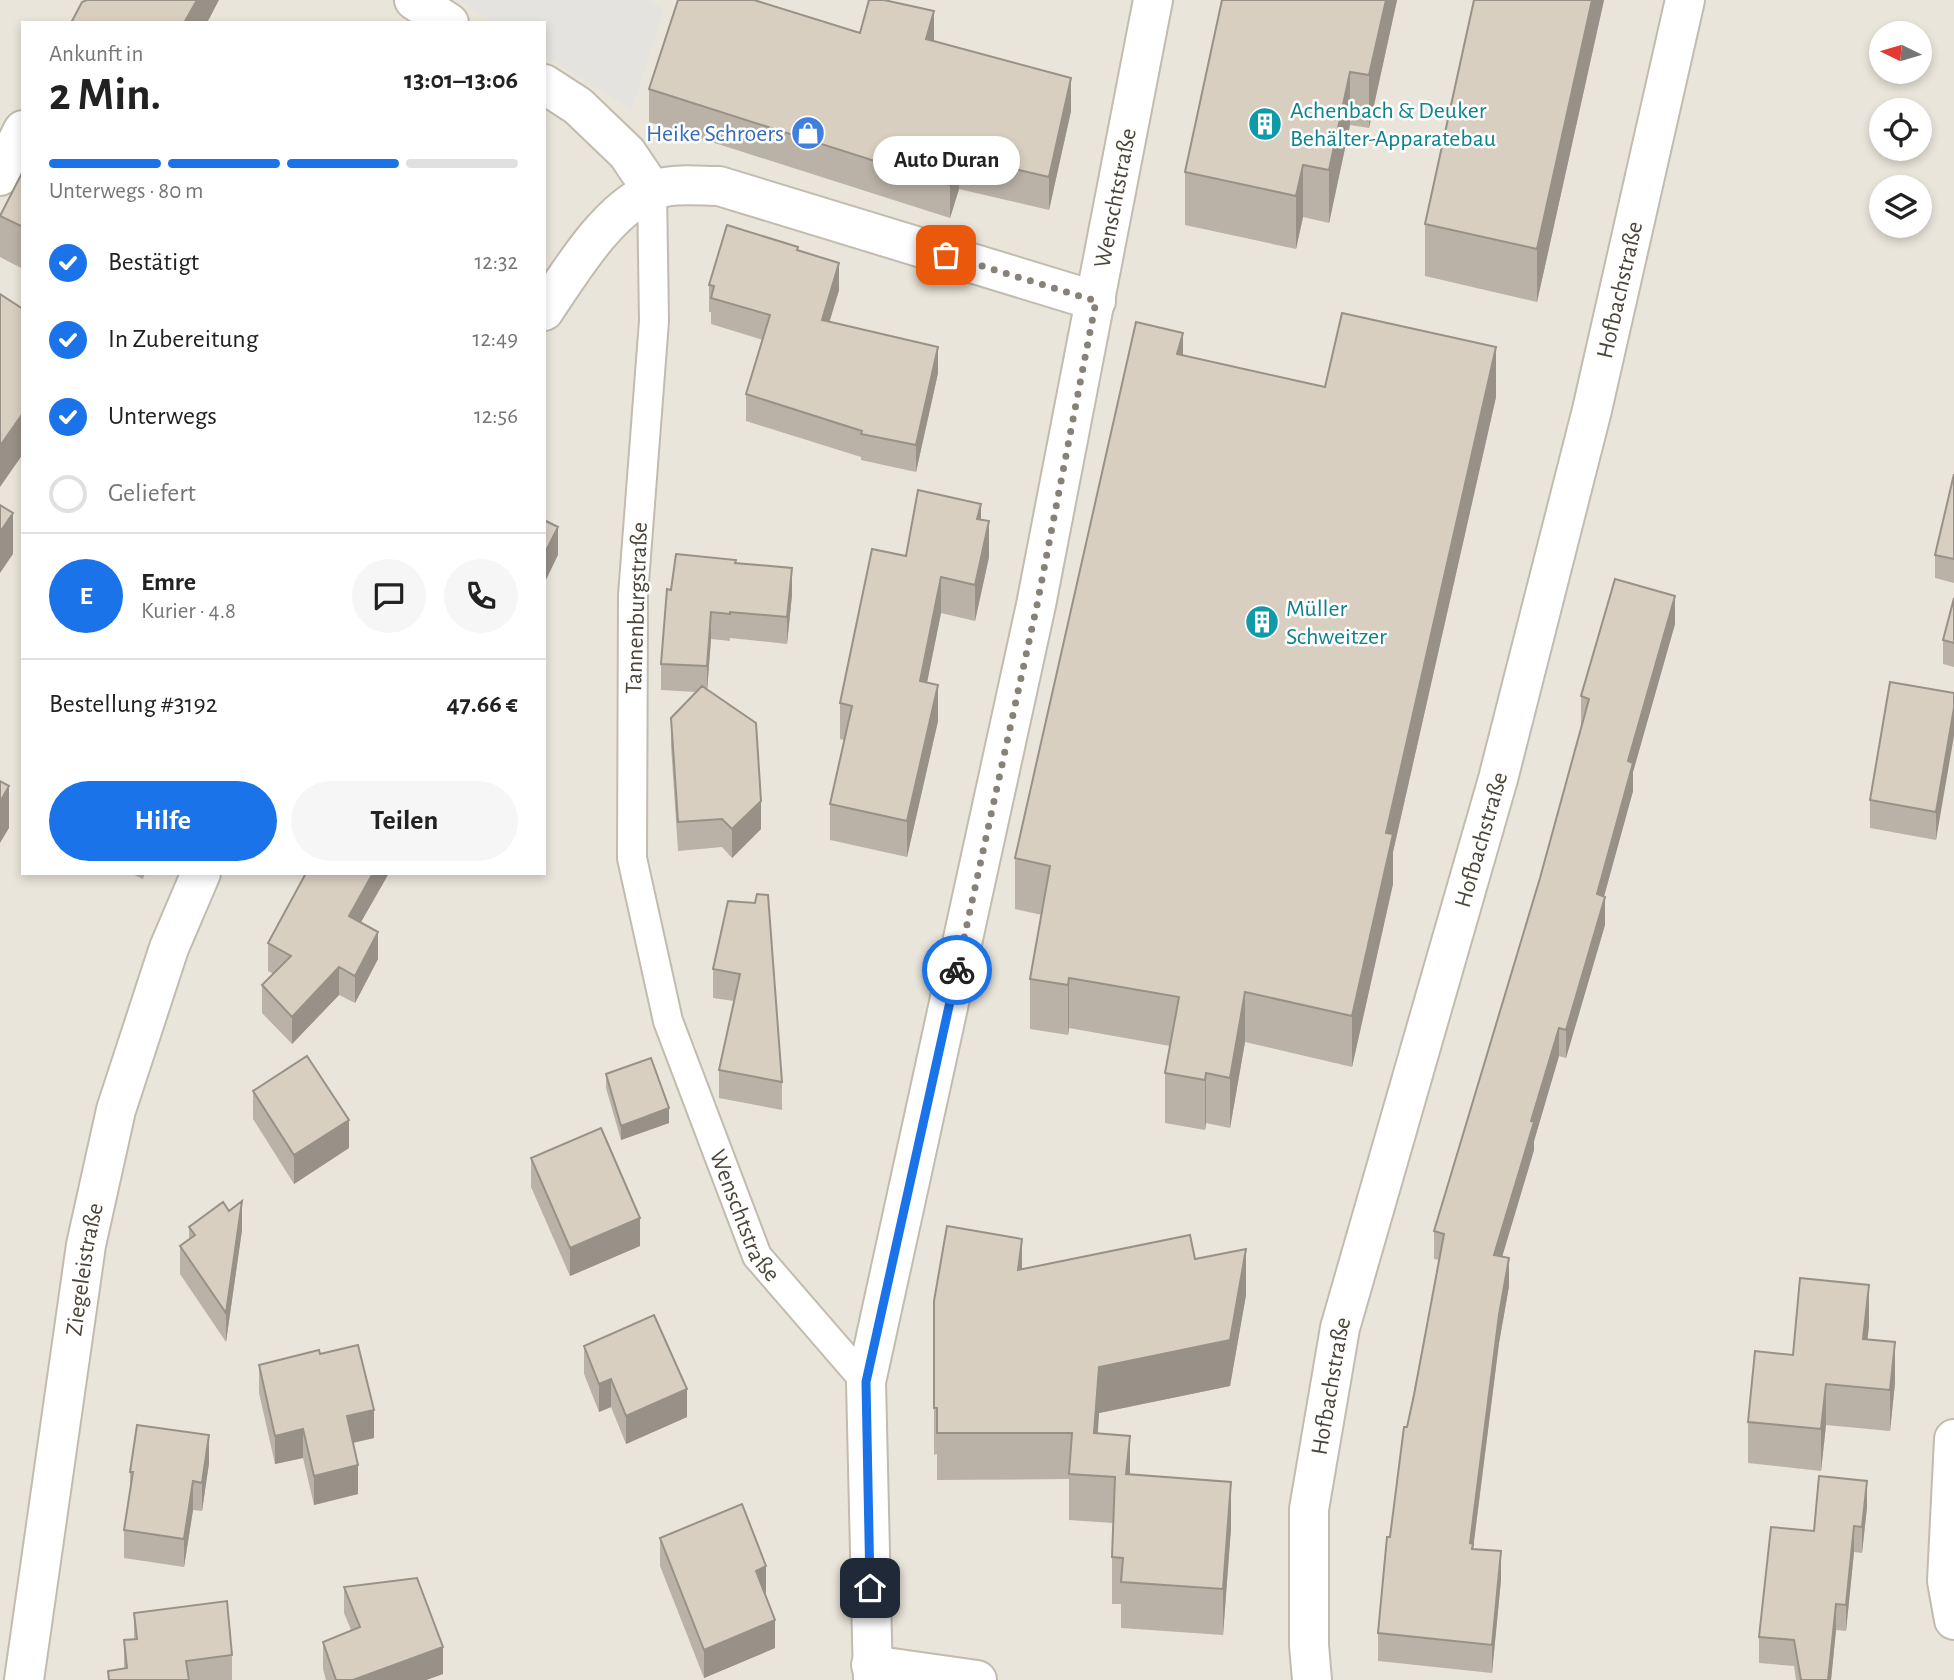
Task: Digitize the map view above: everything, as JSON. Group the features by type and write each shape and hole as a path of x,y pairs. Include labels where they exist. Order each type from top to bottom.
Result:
{"street":[{"path":"414,0 446,21"},
{"name":"Wenschtstraße","path":"872,1672 866,1382 1037,605 1153,0"},
{"name":"Hofbachstraße","path":"1312,1680 1308,1645 1309,1509 1340,1328 1498,779 1592,410 1685,0"},
{"path":"546,84 579,106 627,153 652,190"},
{"path":"0,176 21,134"},
{"path":"546,308 603,228 627,206 652,190 683,185 719,186 1096,301"},
{"name":"Ziegeleistraße","path":"24,1680 86,1245 116,1110 169,947 200,875"},
{"path":"1954,1439 1947,1581 1954,1620"},
{"path":"872,1672 977,1680"}],"lane":[{"name":"Tannenburgstraße","path":"652,190 654,321 633,595 632,858 668,1021"},
{"name":"Wenschtstraße","path":"668,1021 757,1256 866,1382"}],"shaded area":[{"path":"0,0 1954,0 1954,1680 0,1680"},
{"path":"459,0 648,0 664,9 632,110 546,56 546,21 491,21"}],"building":[{"path":"197,0 185,21 72,21 82,2"},
{"path":"678,0 754,0 860,33 869,0 884,0 934,11 926,39 1071,78 1049,177 959,156 950,185 649,89"},
{"name":"Achenbach & Deuker Behälter-Apparatebau","path":"1222,0 1386,0 1369,75 1350,72 1329,170 1303,165 1296,196 1185,172"},
{"path":"1474,0 1592,0 1537,249 1425,224"},
{"path":"21,175 21,226 0,216"},
{"path":"727,225 839,263 822,320 938,347 916,445 861,434 862,431 746,394 770,315 711,298 714,286 709,285"},
{"path":"0,294 21,308 21,416 0,446"},
{"name":"Müller Schweitzer","path":"1342,313 1496,347 1386,833 1393,834 1352,1016 1245,992 1230,1078 1206,1073 1205,1080 1165,1073 1179,997 1069,978 1068,985 1030,979 1050,866 1015,858 1136,322 1183,333 1177,354 1325,387"},
{"path":"1954,474 1954,559 1935,555"},
{"path":"918,490 981,504 977,519 989,521 975,585 941,577 920,681 938,685 907,821 830,804 852,706 840,703 872,549 906,556"},
{"path":"0,505 13,513 0,532"},
{"path":"546,521 558,527 546,551"},
{"path":"676,554 792,568 787,617 711,612 707,666 661,664 667,589 671,590"},
{"path":"1615,579 1675,596 1628,761 1633,763 1597,894 1605,897 1566,1030 1559,1028 1494,1255 1509,1258 1499,1315 1470,1543 1473,1544 1472,1549 1501,1551 1492,1645 1378,1633 1387,1537 1390,1537 1404,1427 1407,1427 1414,1395 1444,1234 1434,1231 1540,878 1589,699 1581,696"},
{"path":"1954,598 1954,643 1943,640"},
{"path":"1890,682 1954,693 1954,708 1936,812 1870,800"},
{"path":"702,686 756,723 761,801 732,829 722,819 678,822 671,718"},
{"path":"0,781 9,786 0,802"},
{"path":"305,875 372,875 349,916 378,932 355,976 339,967 292,1017 262,985 291,956 268,943"},
{"path":"757,894 768,895 782,1082 719,1070 740,974 713,969 728,901 755,903"},
{"path":"307,1056 349,1120 294,1155 253,1091"},
{"path":"651,1058 669,1108 621,1126 606,1074"},
{"path":"601,1128 640,1218 570,1248 531,1158"},
{"path":"242,1201 226,1313 180,1246 195,1235 189,1227 223,1202 229,1211"},
{"path":"947,1226 1022,1239 1018,1270 1190,1235 1195,1259 1246,1249 1230,1340 1099,1367 1094,1433 1130,1436 1126,1474 1231,1482 1223,1589 1121,1582 1123,1558 1112,1557 1115,1477 1069,1474 1072,1433 937,1433 937,1408 934,1408 934,1301"},
{"path":"1800,1278 1869,1285 1863,1339 1895,1342 1890,1390 1826,1384 1821,1429 1748,1422 1755,1351 1793,1355"},
{"path":"654,1315 687,1389 626,1416 611,1379 599,1384 584,1346"},
{"path":"358,1345 374,1410 347,1416 358,1465 314,1476 303,1429 275,1436 259,1365 319,1350 320,1354"},
{"path":"137,1425 209,1435 202,1483 193,1481 184,1539 124,1530"},
{"path":"1819,1476 1867,1481 1862,1527 1854,1526 1846,1605 1836,1604 1828,1680 1801,1680 1794,1640 1759,1637 1771,1527 1814,1531"},
{"path":"742,1504 766,1566 756,1571 775,1620 704,1650 660,1538"},
{"path":"417,1578 443,1647 353,1680 336,1680 323,1642 360,1627 344,1587"},
{"path":"227,1601 232,1655 186,1661 189,1680 109,1680 108,1671 127,1668 124,1640 137,1639 134,1613"}],"way so far":[{"path":"946,255 1096,301 1037,605 957,970"}],"place":[{"name":"Achenbach & Deuker Behälter-Apparatebau","path":"1265,124"},
{"name":"Heike Schroers","path":"808,133"},
{"name":"Auto Duran","path":"946,255"},
{"name":"Müller Schweitzer","path":"1262,622"}],"route":[{"path":"870,1588 866,1382 957,970"}]}
